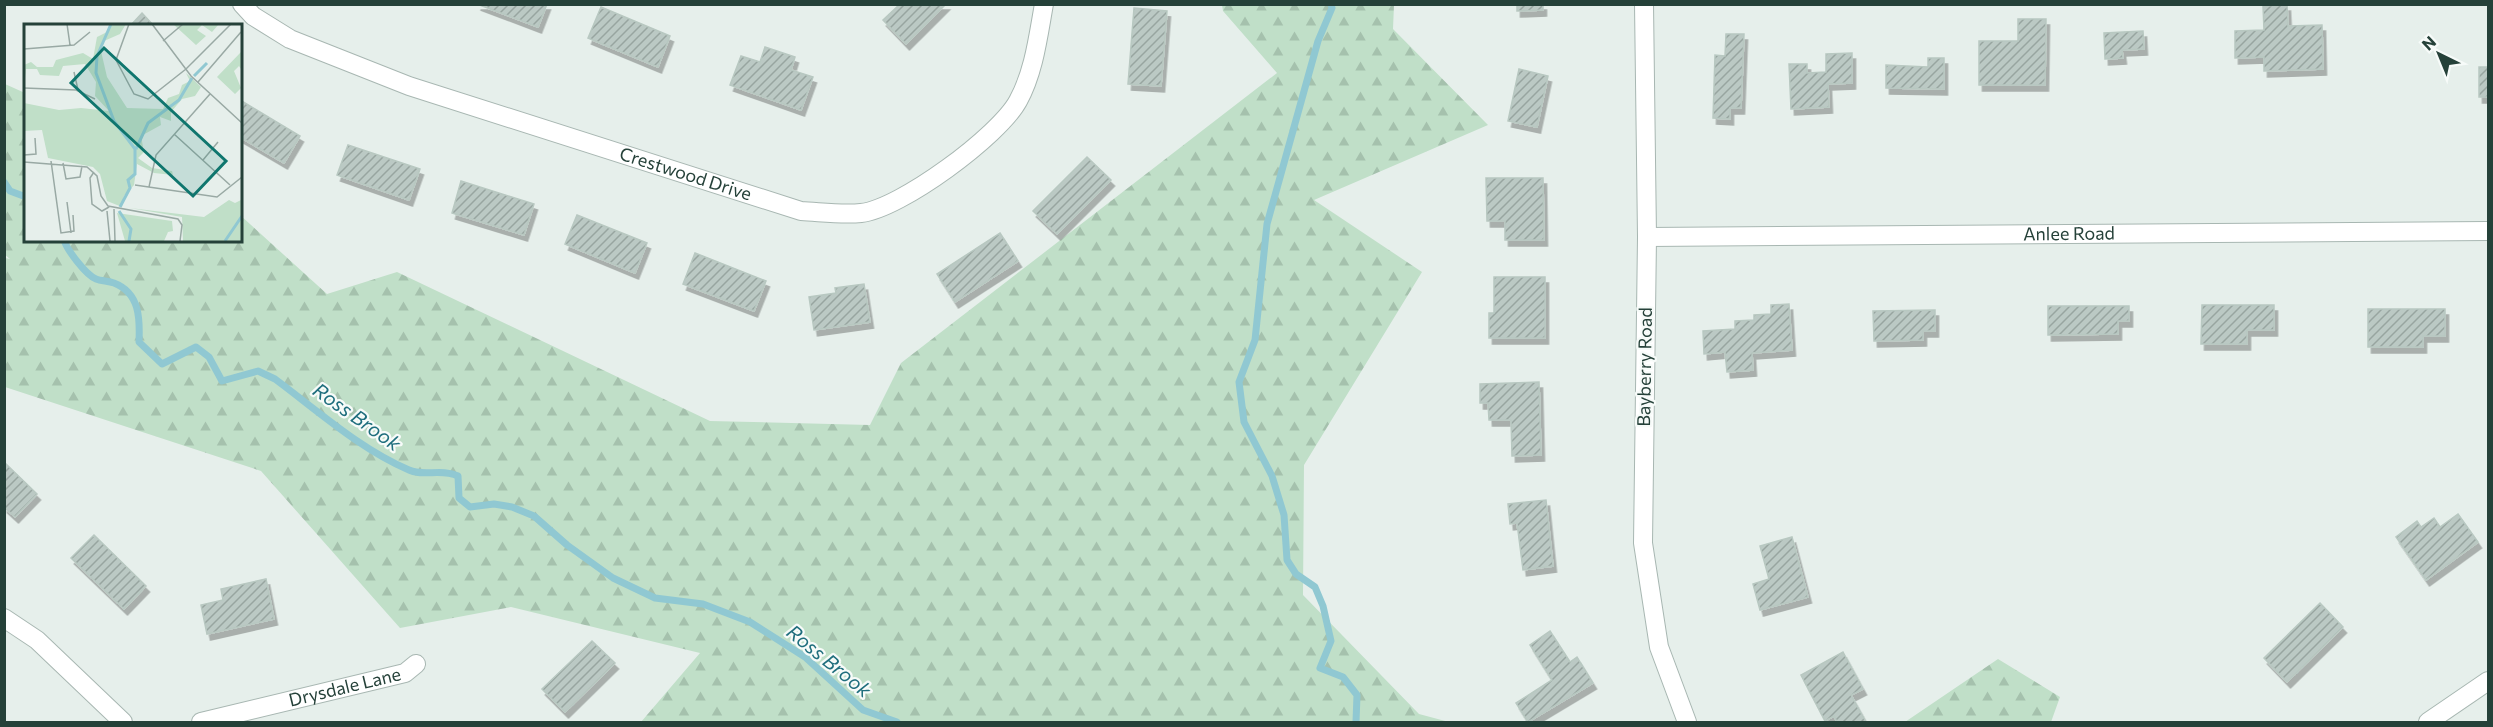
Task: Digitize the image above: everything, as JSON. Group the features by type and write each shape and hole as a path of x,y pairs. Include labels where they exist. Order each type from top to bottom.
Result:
{"street":[{"name":"Crestwood Drive","path":"242,4 253,16 290,39 409,86 801,211 861,213 886,207 915,191 968,152 1000,124 1017,103 1029,74 1044,4"},
{"name":"Bayberry Road","path":"1644,4 1647,237 1643,543 1659,647 1687,723"},
{"name":"Anlee Road","path":"1647,237 1851,237 2214,231 2488,231"},
{"path":"4,618 38,640 123,723"},
{"name":"Drysdale Lane","path":"201,723 405,673 416,664"},
{"path":"2428,723 2488,681"}],"green space":[{"path":"1222,5 1394,5 1393,29 1488,125 1314,200 1422,272 1304,465 1303,595 1419,714 1449,722 641,722 700,653 511,607 400,628 261,471 5,387 5,258 10,259 4,254 5,84 24,93 24,242 242,242 242,217 327,294 397,272 710,421 870,425 901,363 1277,73 1223,11"},
{"path":"1998,659 2060,697 2051,722 1905,722"}],"building":[{"path":"477,4 547,4 538,27"},
{"path":"900,4 946,4 906,44 883,20"},
{"path":"1517,4 1543,4 1543,10 1517,11"},
{"path":"2287,5 2288,26 2322,25 2323,69 2264,71 2264,57 2235,58 2235,31 2264,30 2263,6"},
{"path":"601,7 670,36 658,67 588,38"},
{"path":"1134,8 1167,11 1161,86 1128,84"},
{"path":"142,13 152,24 132,24"},
{"path":"2018,19 2046,19 2045,85 1979,85 1979,41 2018,41"},
{"path":"2143,31 2144,49 2122,50 2123,58 2105,59 2104,33"},
{"path":"1726,34 1744,34 1741,108 1730,108 1730,119 1713,118 1715,55 1725,56"},
{"path":"765,47 795,57 791,70 813,77 801,110 730,85 741,56 760,62"},
{"path":"1852,53 1852,83 1828,84 1829,107 1791,109 1789,64 1807,64 1807,73 1826,72 1826,54"},
{"path":"1928,58 1944,58 1944,89 1886,88 1886,65 1928,67"},
{"path":"2479,67 2488,67 2488,97 2479,97"},
{"path":"1519,69 1548,76 1537,127 1508,121"},
{"path":"242,101 300,136 284,163 242,138"},
{"path":"348,145 420,169 409,200 337,175"},
{"path":"1087,157 1111,180 1057,234 1033,211"},
{"path":"1486,178 1543,178 1544,240 1505,240 1505,221 1487,221"},
{"path":"461,181 534,204 524,235 452,213"},
{"path":"577,215 647,243 635,273 565,244"},
{"path":"1000,233 1018,261 955,302 937,274"},
{"path":"695,253 766,281 754,311 683,284"},
{"path":"1494,277 1545,277 1545,338 1489,338 1489,313 1494,313"},
{"path":"864,284 870,322 814,330 809,297 836,293 835,288"},
{"path":"1789,304 1792,350 1752,353 1753,370 1727,372 1725,352 1704,354 1703,331 1735,329 1735,321 1754,320 1754,315 1771,314 1771,305"},
{"path":"2202,305 2274,305 2274,330 2247,330 2247,344 2201,344"},
{"path":"2048,306 2129,306 2129,321 2118,321 2118,334 2048,335"},
{"path":"2368,309 2445,309 2445,336 2423,336 2423,347 2368,347"},
{"path":"1935,310 1935,331 1923,331 1923,340 1874,341 1873,311"},
{"path":"1539,382 1541,455 1512,456 1511,420 1489,420 1488,403 1480,403 1480,384"},
{"path":"4,462 37,494 15,517 4,507"},
{"path":"1546,500 1553,566 1523,570 1517,523 1510,524 1508,504"},
{"path":"2458,514 2478,542 2426,580 2396,537 2417,521 2421,527 2434,518 2440,527"},
{"path":"94,535 146,586 124,609 71,558"},
{"path":"1792,537 1808,597 1760,610 1753,584 1769,579 1760,546"},
{"path":"266,579 274,619 207,634 201,605 223,600 221,589"},
{"path":"2320,603 2343,627 2287,682 2264,658"},
{"path":"1550,631 1570,662 1577,657 1593,683 1528,722 1516,703 1552,680 1530,645"},
{"path":"592,641 615,663 565,712 542,689"},
{"path":"1843,652 1863,689 1851,695 1866,722 1837,722 1834,716 1825,721 1801,675"}],"waterway":[{"path":"1331,4 1332,8 1318,41 1267,224 1255,340 1239,382 1244,422 1272,476 1284,515 1287,560 1296,574 1315,587 1323,606 1331,641 1320,668 1343,677 1357,695 1356,722"},
{"name":"Ross Brook","path":"4,182 10,191 24,196"},
{"name":"Ross Brook","path":"65,242 77,262 92,277 114,283 129,293 137,308 139,342 162,364 196,347 209,357 222,381 258,371 275,379 340,429 391,461 414,472 445,473 458,476 459,498 470,507 494,504 512,507 534,516 567,545 613,578 655,598 703,604 750,622 805,657 863,710 897,722"}]}
